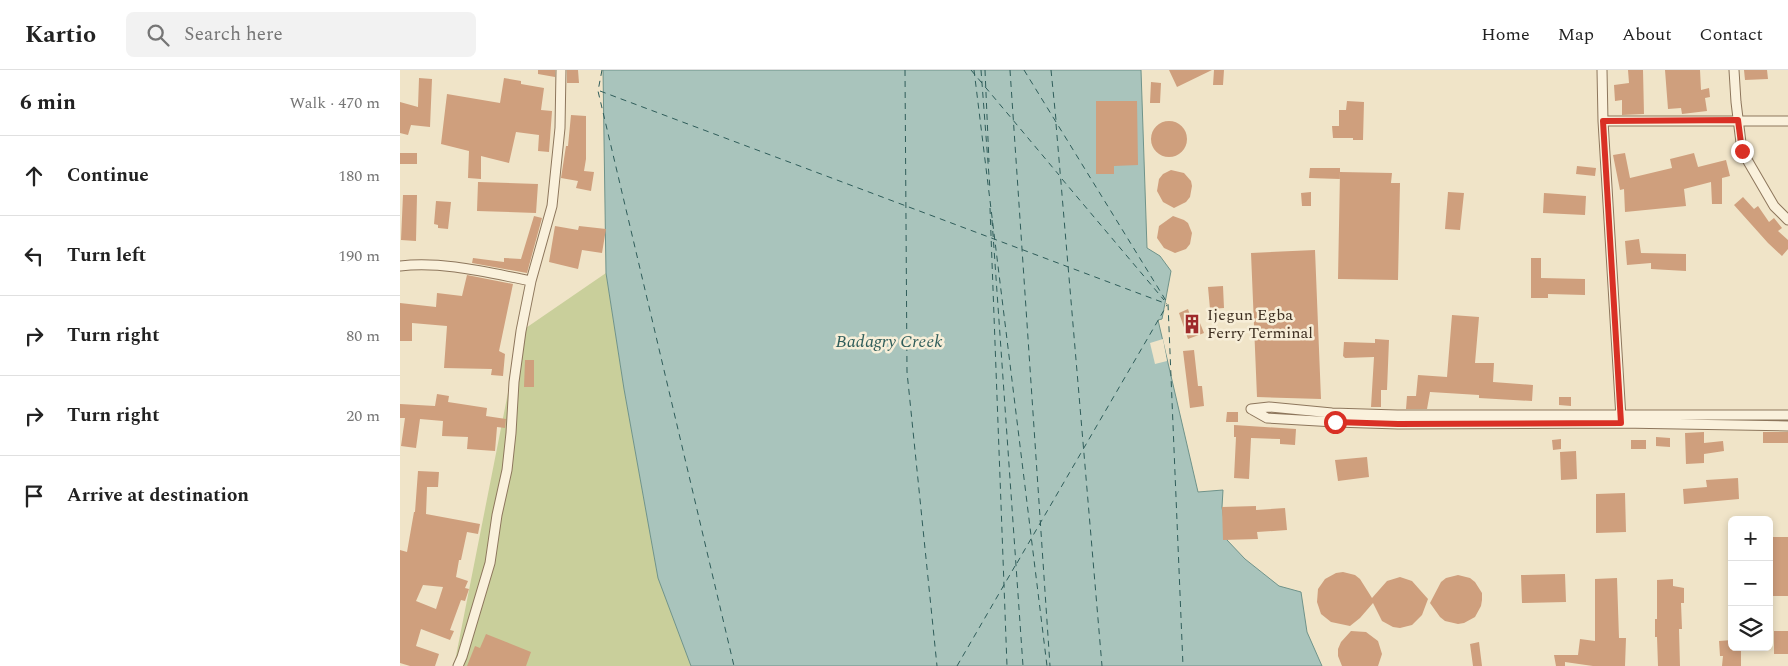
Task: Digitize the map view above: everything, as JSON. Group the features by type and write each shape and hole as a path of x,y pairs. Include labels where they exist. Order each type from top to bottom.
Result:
{"street":[{"path":"458,666 490,563 497,515 507,470 520,330 552,206 560,128 561,70"},
{"path":"1602,70 1603,121 1621,419"},
{"path":"1734,70 1742,151 1774,206 1788,220"},
{"path":"1603,121 1788,120"},
{"path":"400,266 416,264 456,268 532,281"},
{"path":"1788,415 1621,419 1398,424 1267,418 1251,409 1269,407 1332,413 1621,419 1788,426"}],"green space":[{"path":"606,273 624,389 658,577 691,666 454,666 520,332"}],"water":[{"name":"Badagry Creek","path":"603,70 1141,70 1147,248 1160,256 1171,271 1162,319 1158,320 1198,492 1223,490 1222,507 1227,540 1245,559 1279,586 1301,592 1307,632 1322,666 691,666 658,578 624,389 606,273"}],"pier":[{"path":"1163,339 1167,361 1155,364 1150,343"}],"building":[{"path":"538,70 555,70 555,77 538,74"},
{"path":"567,70 578,70 579,83 567,83"},
{"path":"1169,70 1212,70 1177,87"},
{"path":"1214,70 1224,70 1223,85 1213,85"},
{"path":"1628,70 1643,70 1644,114 1622,115 1622,100 1615,101 1614,85 1629,83"},
{"path":"1665,70 1700,70 1701,90 1709,88 1710,97 1705,98 1707,111 1682,114 1681,108 1668,109"},
{"path":"1744,70 1767,70 1768,79 1745,80"},
{"path":"419,78 432,79 430,127 411,125 408,135 400,133 400,102 418,107"},
{"path":"504,78 521,81 521,84 544,88 541,110 552,111 549,152 538,151 539,135 516,132 509,163 481,156 481,179 468,178 469,151 441,144 447,94 500,103"},
{"path":"1151,82 1161,83 1160,103 1150,103"},
{"path":"1096,101 1137,101 1138,165 1114,166 1114,174 1096,174"},
{"path":"1347,101 1364,102 1363,140 1333,138 1332,126 1339,126 1339,110 1346,110"},
{"path":"571,115 586,116 586,159 584,171 594,172 591,191 576,188 578,181 561,178 566,146 568,146"},
{"path":"1169,121 1181,127 1187,139 1181,151 1169,157 1157,151 1151,139 1157,127"},
{"path":"400,153 417,153 417,164 400,164"},
{"path":"1625,153 1630,178 1672,168 1670,159 1694,153 1698,167 1726,160 1730,176 1722,178 1722,204 1712,204 1711,182 1684,189 1686,206 1625,212 1624,189 1620,190 1613,155"},
{"path":"1577,166 1596,168 1595,176 1576,174"},
{"path":"1310,168 1340,168 1340,179 1309,178"},
{"path":"1171,170 1184,173 1191,181 1192,186 1190,197 1186,202 1174,208 1163,202 1157,191 1159,179 1163,174"},
{"path":"1340,172 1392,173 1391,183 1400,183 1398,280 1338,279"},
{"path":"478,182 538,184 536,213 477,211"},
{"path":"1311,192 1311,206 1302,206 1301,193"},
{"path":"1448,192 1464,193 1460,230 1445,229"},
{"path":"1544,193 1586,196 1585,215 1543,213"},
{"path":"403,195 417,195 416,241 401,240"},
{"path":"1743,197 1754,209 1758,206 1769,222 1774,218 1782,228 1778,231 1788,240 1788,249 1782,256 1734,205"},
{"path":"436,201 451,202 448,229 438,228 438,225 434,224"},
{"path":"534,216 542,218 527,273 472,263 473,258 504,262 504,258 521,259"},
{"path":"1173,216 1188,223 1192,233 1190,244 1186,249 1175,253 1164,248 1157,238 1159,226"},
{"path":"555,226 578,230 579,226 606,229 602,253 582,250 578,269 549,262"},
{"path":"1639,239 1641,253 1686,254 1686,271 1651,269 1651,263 1627,265 1625,241"},
{"path":"1315,250 1321,399 1257,397 1251,253"},
{"path":"1531,258 1541,258 1541,278 1585,279 1585,295 1548,294 1548,298 1531,298"},
{"path":"467,275 513,284 499,351 505,354 503,376 491,375 492,369 444,368 447,326 412,323 412,341 400,341 400,303 436,307 437,293 462,296"},
{"path":"1223,286 1224,308 1210,309 1208,287"},
{"name":"Ijegun Egba Ferry Terminal","path":"1188,309 1190,315 1196,313 1204,333 1188,339 1179,313"},
{"path":"1452,315 1479,317 1475,363 1494,363 1493,382 1533,385 1532,401 1479,398 1479,395 1430,392 1427,409 1406,409 1407,396 1416,396 1418,375 1447,377"},
{"path":"1375,339 1389,340 1387,390 1381,390 1381,407 1371,407 1374,357 1345,358 1343,356 1344,342 1375,343"},
{"path":"1194,350 1198,386 1202,386 1204,406 1190,408 1183,351"},
{"path":"525,360 534,360 534,387 524,387"},
{"path":"437,394 449,396 448,402 487,408 486,416 506,419 505,428 497,427 495,451 467,449 468,437 442,436 443,421 420,419 416,448 401,446 405,418 400,418 400,404 435,406"},
{"path":"1559,397 1571,397 1571,406 1559,405"},
{"path":"1227,412 1238,412 1238,422 1226,422"},
{"path":"1234,425 1296,429 1295,445 1280,444 1280,439 1251,438 1249,479 1234,478 1236,437 1234,437"},
{"path":"1704,432 1704,443 1723,441 1724,451 1704,454 1704,463 1686,464 1685,433"},
{"path":"1763,432 1788,432 1788,443 1763,443"},
{"path":"1656,437 1670,438 1670,447 1656,446"},
{"path":"1561,439 1561,449 1553,450 1552,440"},
{"path":"1631,440 1646,440 1646,449 1631,449"},
{"path":"1576,451 1577,479 1561,480 1560,452"},
{"path":"1367,457 1369,477 1338,481 1335,460"},
{"path":"418,471 439,472 438,487 427,487 426,514 480,524 478,534 467,532 461,560 459,560 456,577 468,581 465,588 469,589 465,601 461,600 450,630 454,631 450,640 421,629 416,646 439,654 435,666 410,666 400,663 400,550 407,552 415,512","holes":["423,585 443,587 436,609 416,601"]},
{"path":"1738,478 1739,499 1684,504 1683,489 1707,487 1706,480"},
{"path":"1625,493 1626,532 1596,533 1596,494"},
{"path":"1256,506 1256,510 1285,508 1287,530 1257,532 1258,539 1223,540 1222,507"},
{"path":"1773,537 1788,537 1788,596 1773,596"},
{"path":"1343,572 1355,575 1360,579 1372,598 1387,581 1400,577 1412,581 1428,599 1422,615 1412,625 1400,628 1393,627 1382,621 1373,603 1350,626 1331,622 1321,614 1317,602 1318,589 1325,579 1336,573"},
{"path":"1565,574 1566,602 1522,603 1521,575"},
{"path":"1458,575 1470,578 1475,582 1482,593 1482,600 1475,617 1458,624 1445,621 1430,603 1441,582 1446,578"},
{"path":"1617,578 1619,638 1626,638 1625,666 1593,666 1565,662 1565,666 1556,666 1554,655 1578,655 1580,639 1595,641 1595,579"},
{"path":"1673,579 1673,586 1684,588 1684,603 1681,603 1682,629 1679,629 1680,666 1658,666 1657,637 1655,637 1657,580"},
{"path":"1351,631 1366,632 1378,641 1382,654 1378,666 1342,666 1338,656 1338,649 1341,642"},
{"path":"1774,631 1788,631 1788,654 1774,654"},
{"path":"486,634 531,652 526,666 467,666 475,646 480,648"},
{"path":"1728,640 1728,651 1741,651 1741,666 1722,666 1723,656 1720,656 1719,641"},
{"path":"1479,642 1482,666 1473,666 1470,644"}],"ferry route":[{"path":"602,70 598,91 734,666"},
{"path":"905,70 907,372 937,666"},
{"path":"971,70 1059,175"},
{"path":"974,70 1047,666"},
{"path":"981,70 990,189"},
{"path":"985,70 989,162"},
{"path":"1010,70 1050,666"},
{"path":"1024,70 1168,304 1183,666"},
{"path":"1051,70 1056,120"},
{"path":"600,91 1167,304"},
{"path":"1056,124 1102,666"},
{"path":"1062,179 1164,300"},
{"path":"990,208 1007,666"},
{"path":"992,220 1023,666"},
{"path":"1017,563 1167,305"},
{"path":"957,666 1015,566"}],"place":[{"name":"Ijegun Egba Ferry Terminal","path":"1192,324"}],"route":[{"path":"1335,422 1398,424 1621,423 1603,121 1738,120 1742,151"}]}
